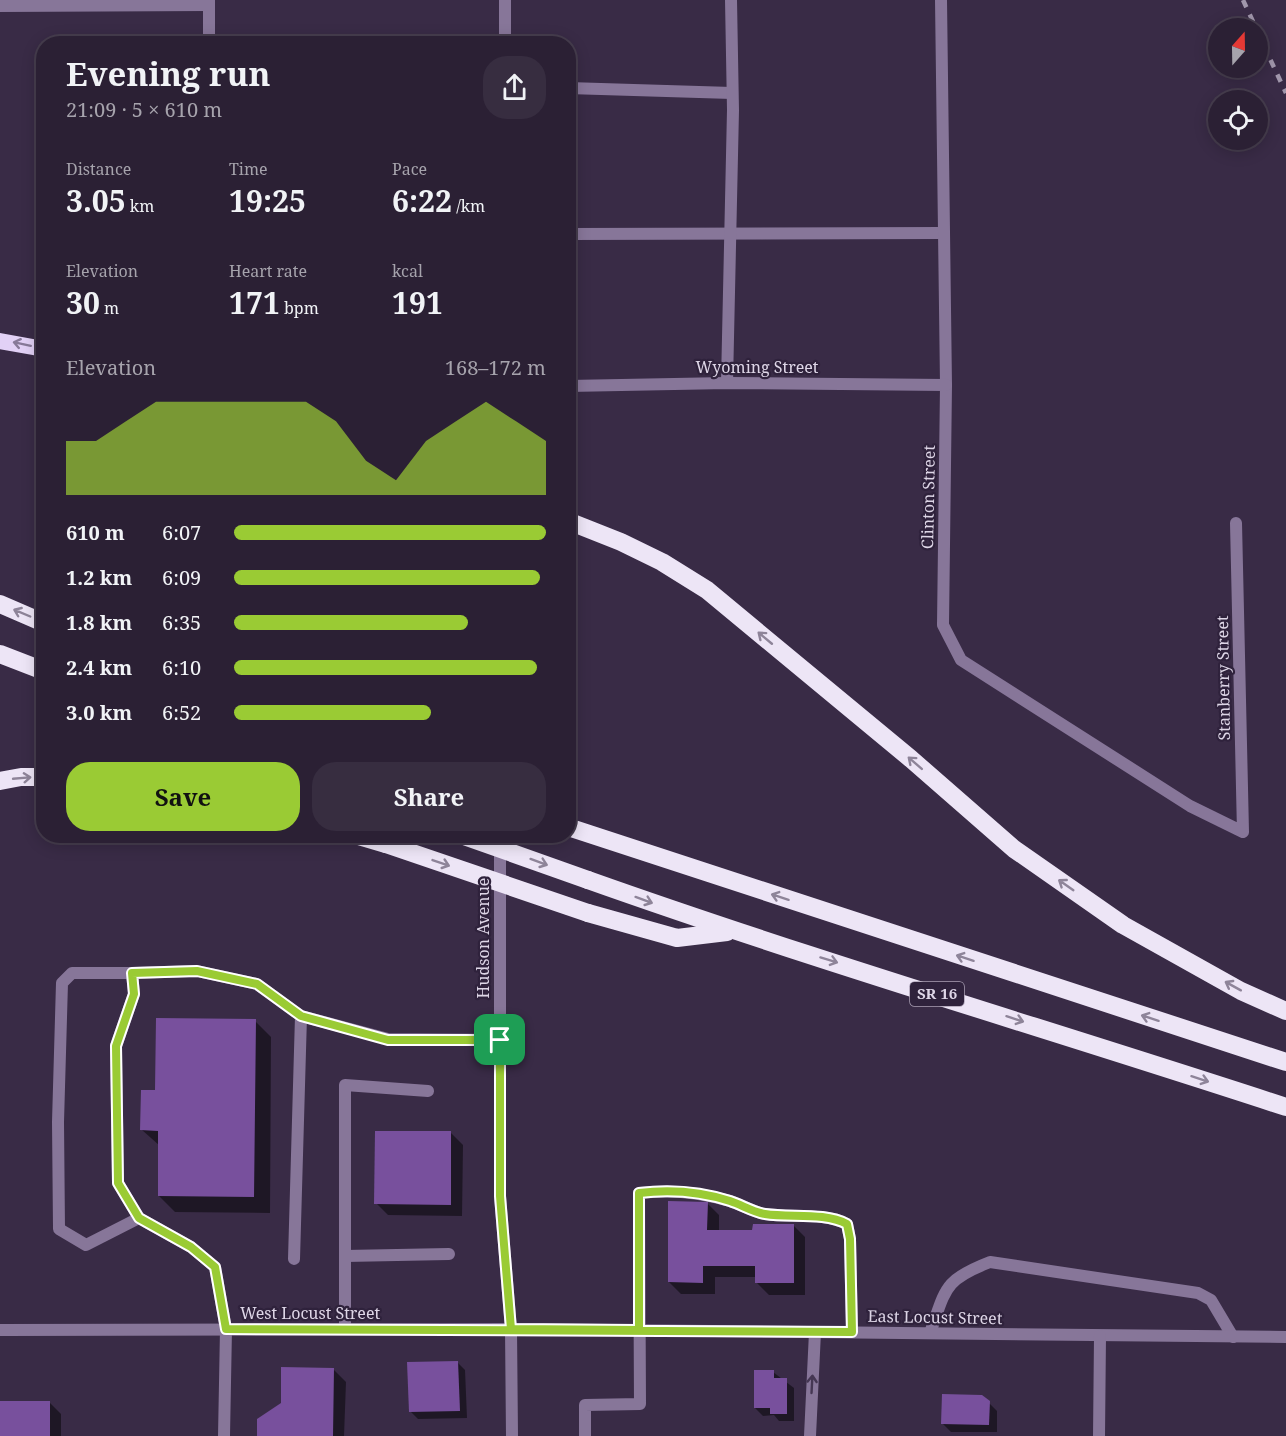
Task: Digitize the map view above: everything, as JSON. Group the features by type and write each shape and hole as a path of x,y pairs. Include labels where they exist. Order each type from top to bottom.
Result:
{"highway":[{"path":"0,340 36,347"},
{"path":"576,524 663,562 707,590 911,759 1014,849 1123,925 1241,991 1286,1011"},
{"path":"0,604 36,620"},
{"path":"0,654 36,668"},
{"path":"0,781 36,777"},
{"name":"SR 16","path":"576,830 1286,1062"},
{"path":"383,843 588,913 677,938 733,931"},
{"name":"SR 16","path":"484,843 733,931 915,987 1286,1107"}],"street":[{"path":"505,0 505,36"},
{"path":"727,383 732,93 731,0"},
{"name":"Clinton Street","path":"941,0 946,386 943,625 961,660 1190,806 1243,832"},
{"path":"0,6 209,3 209,36"},
{"path":"576,88 732,93"},
{"path":"576,234 944,233"},
{"name":"Wyoming Street","path":"576,386 727,383 946,386"},
{"name":"Stanberry Street","path":"1236,524 1243,832"},
{"name":"Hudson Avenue","path":"500,843 500,1196 511,1329 512,1436"},
{"path":"139,1218 86,1245 59,1229 58,1122 62,983 72,973 197,971 257,984 301,1016 388,1040 500,1040"},
{"path":"132,973 134,994 116,1046 118,1183 139,1218 191,1247 215,1267 226,1329 224,1436"},
{"path":"294,1259 301,1016"},
{"path":"345,1329 345,1085 428,1091"},
{"path":"585,1436 585,1405 640,1404 639,1193 668,1190 710,1196 762,1214 808,1218 833,1216 847,1224 850,1239 852,1332"},
{"path":"345,1256 449,1254"},
{"path":"930,1334 947,1285 964,1272 990,1262 1198,1293 1210,1300 1233,1337"},
{"name":"West Locust Street","path":"0,1330 511,1329"},
{"name":"East Locust Street","path":"511,1329 1286,1337"},
{"path":"810,1436 815,1332"},
{"path":"1099,1436 1100,1336"}],"building":[{"path":"156,1018 256,1019 254,1197 158,1196 158,1131 140,1130 141,1090 155,1090"},
{"path":"375,1131 451,1131 451,1205 374,1204"},
{"path":"668,1201 708,1202 707,1230 752,1230 753,1224 794,1224 794,1283 755,1283 755,1266 703,1266 703,1283 668,1282"},
{"path":"458,1361 460,1411 409,1412 407,1362"},
{"path":"281,1367 334,1368 333,1436 257,1436 257,1419 281,1403"},
{"path":"754,1370 774,1370 774,1378 787,1378 787,1414 770,1414 770,1408 754,1408"},
{"path":"942,1394 982,1395 990,1401 989,1425 941,1424"},
{"path":"0,1401 50,1401 50,1436 0,1436"}],"railway":[{"path":"1243,0 1251,18"},
{"path":"1268,55 1286,93"}],"route":[{"path":"197,971 257,984 301,1016 388,1040 500,1040 500,1196 511,1329 639,1330 637,1206 639,1193 668,1190 710,1196 762,1214 808,1218 833,1216 847,1224 850,1239 852,1332 226,1329 215,1267 191,1247 139,1218 118,1183 116,1046 134,994 132,973 197,971"}]}
